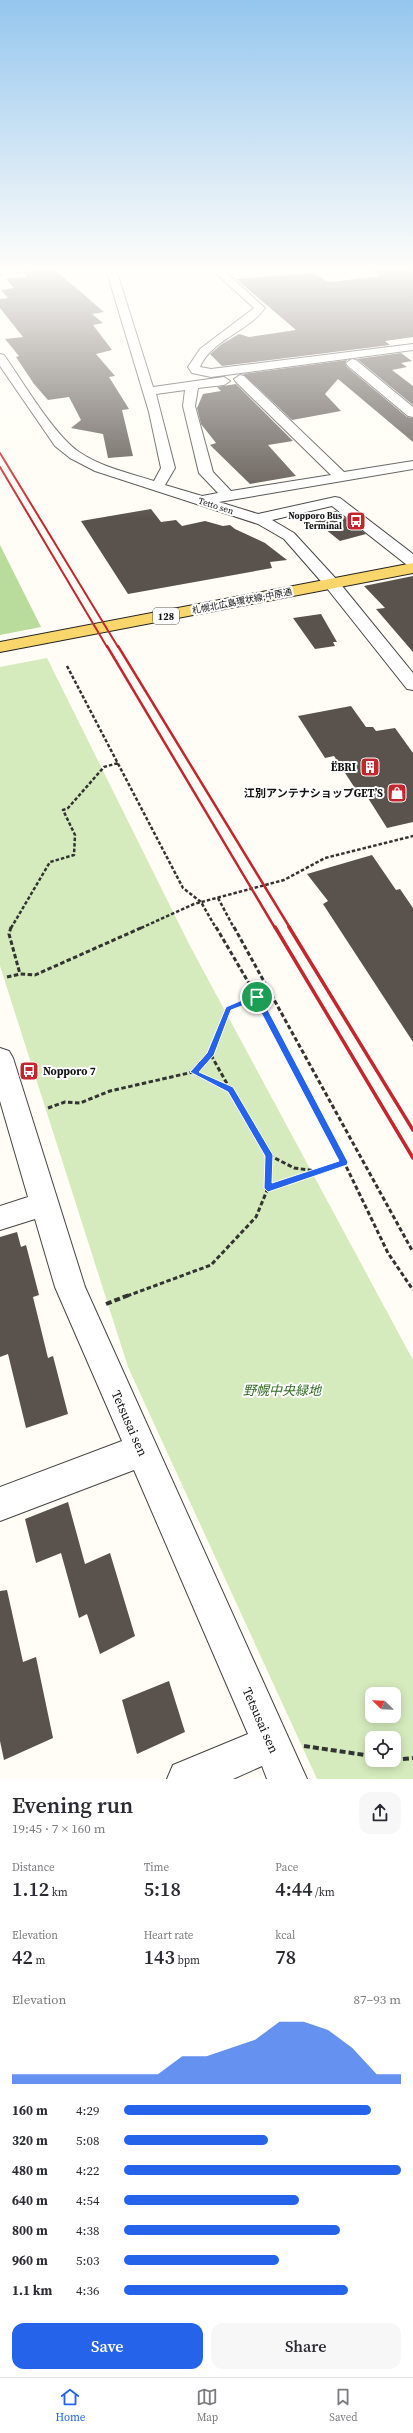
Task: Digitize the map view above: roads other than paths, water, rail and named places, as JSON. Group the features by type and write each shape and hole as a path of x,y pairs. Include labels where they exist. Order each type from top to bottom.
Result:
{"main road":[{"name":"札幌北広島環状線;中原通","path":"0,647 413,568"}],"street":[{"path":"136,352 168,468 157,486"},
{"path":"205,352 196,362 194,367 196,370 210,373 374,352"},
{"path":"148,391 413,354"},
{"name":"Tetto sen","path":"0,358 50,430 67,449 100,468 257,519 289,536 332,584 413,686"},
{"path":"352,363 413,413"},
{"path":"240,379 341,477"},
{"path":"192,386 189,406 206,473 228,496"},
{"path":"201,501 413,465"},
{"path":"257,519 335,501 413,562"},
{"name":"Tetsusai sen","path":"0,1058 70,1287 142,1450 285,1744 287,1779"},
{"path":"0,1218 45,1204"},
{"path":"0,1504 142,1450"},
{"path":"187,1779 285,1744"}],"railway":[{"path":"0,453 118,647"},
{"path":"0,467 107,647"},
{"path":"107,646 275,928"},
{"path":"118,646 290,928"},
{"path":"275,927 413,1158"},
{"path":"289,927 413,1130"}],"place":[{"name":"Nopporo Bus Terminal","path":"356,521"},
{"name":"ËBRI","path":"370,767"},
{"name":"江別アンテナショップGET’S","path":"397,793"},
{"name":"Nopporo 7","path":"29,1071"}],"park label":[{"name":"野幌中央緑地","path":"282,1390"}]}
